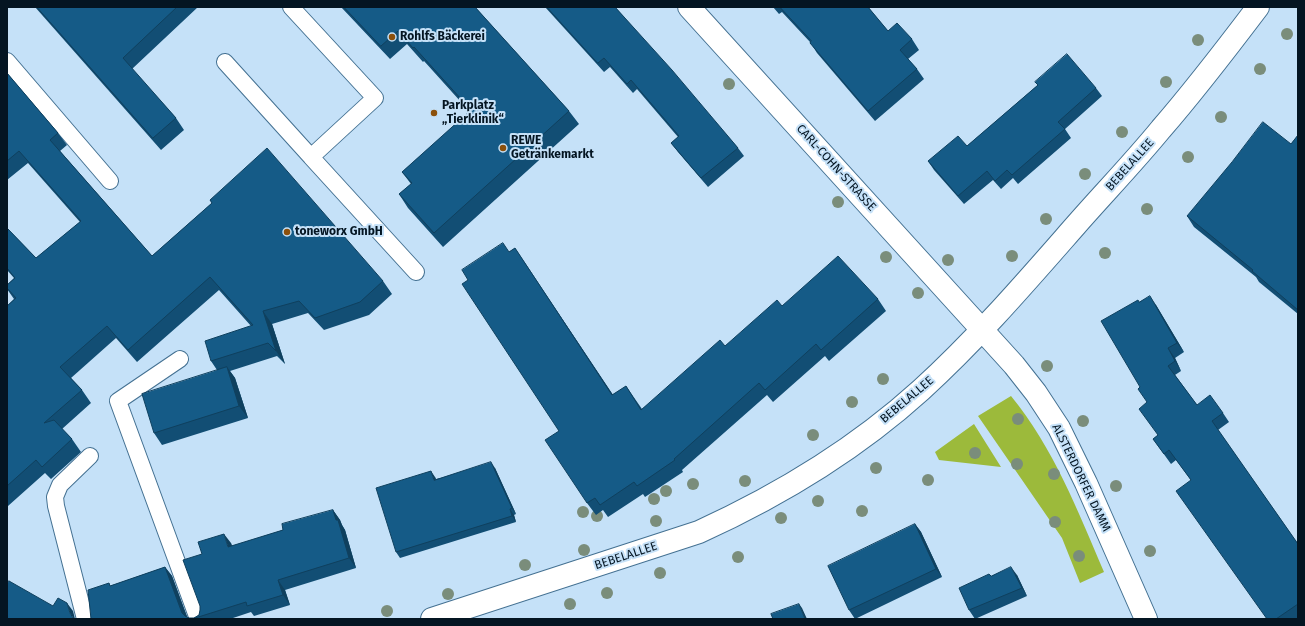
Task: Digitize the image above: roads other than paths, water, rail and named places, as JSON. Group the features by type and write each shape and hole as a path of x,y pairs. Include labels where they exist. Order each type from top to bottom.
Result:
{"street":[{"name":"CARL-COHN-STRASSE","path":"688,7 982,330"},
{"name":"BEBELALLEE","path":"432,619 699,532 772,496 822,466 875,428 919,392 1014,297 1162,129 1258,7"},
{"name":"ALSTERDORFER DAMM","path":"982,330 1036,393 1059,428 1086,484 1146,619"}],"lane":[{"path":"291,7 375,98 311,157"},
{"path":"7,61 110,181"},
{"path":"225,62 416,272"},
{"path":"180,359 118,401 198,619"},
{"path":"85,619 55,498 60,485 90,456"}],"place":[{"name":"Rohlfs Bäckerei","path":"392,37"},
{"name":"Parkplatz „Tierklinik“","path":"434,113"},
{"name":"REWE Getränkemarkt","path":"503,148"},
{"name":"toneworx GmbH","path":"287,232"}]}
